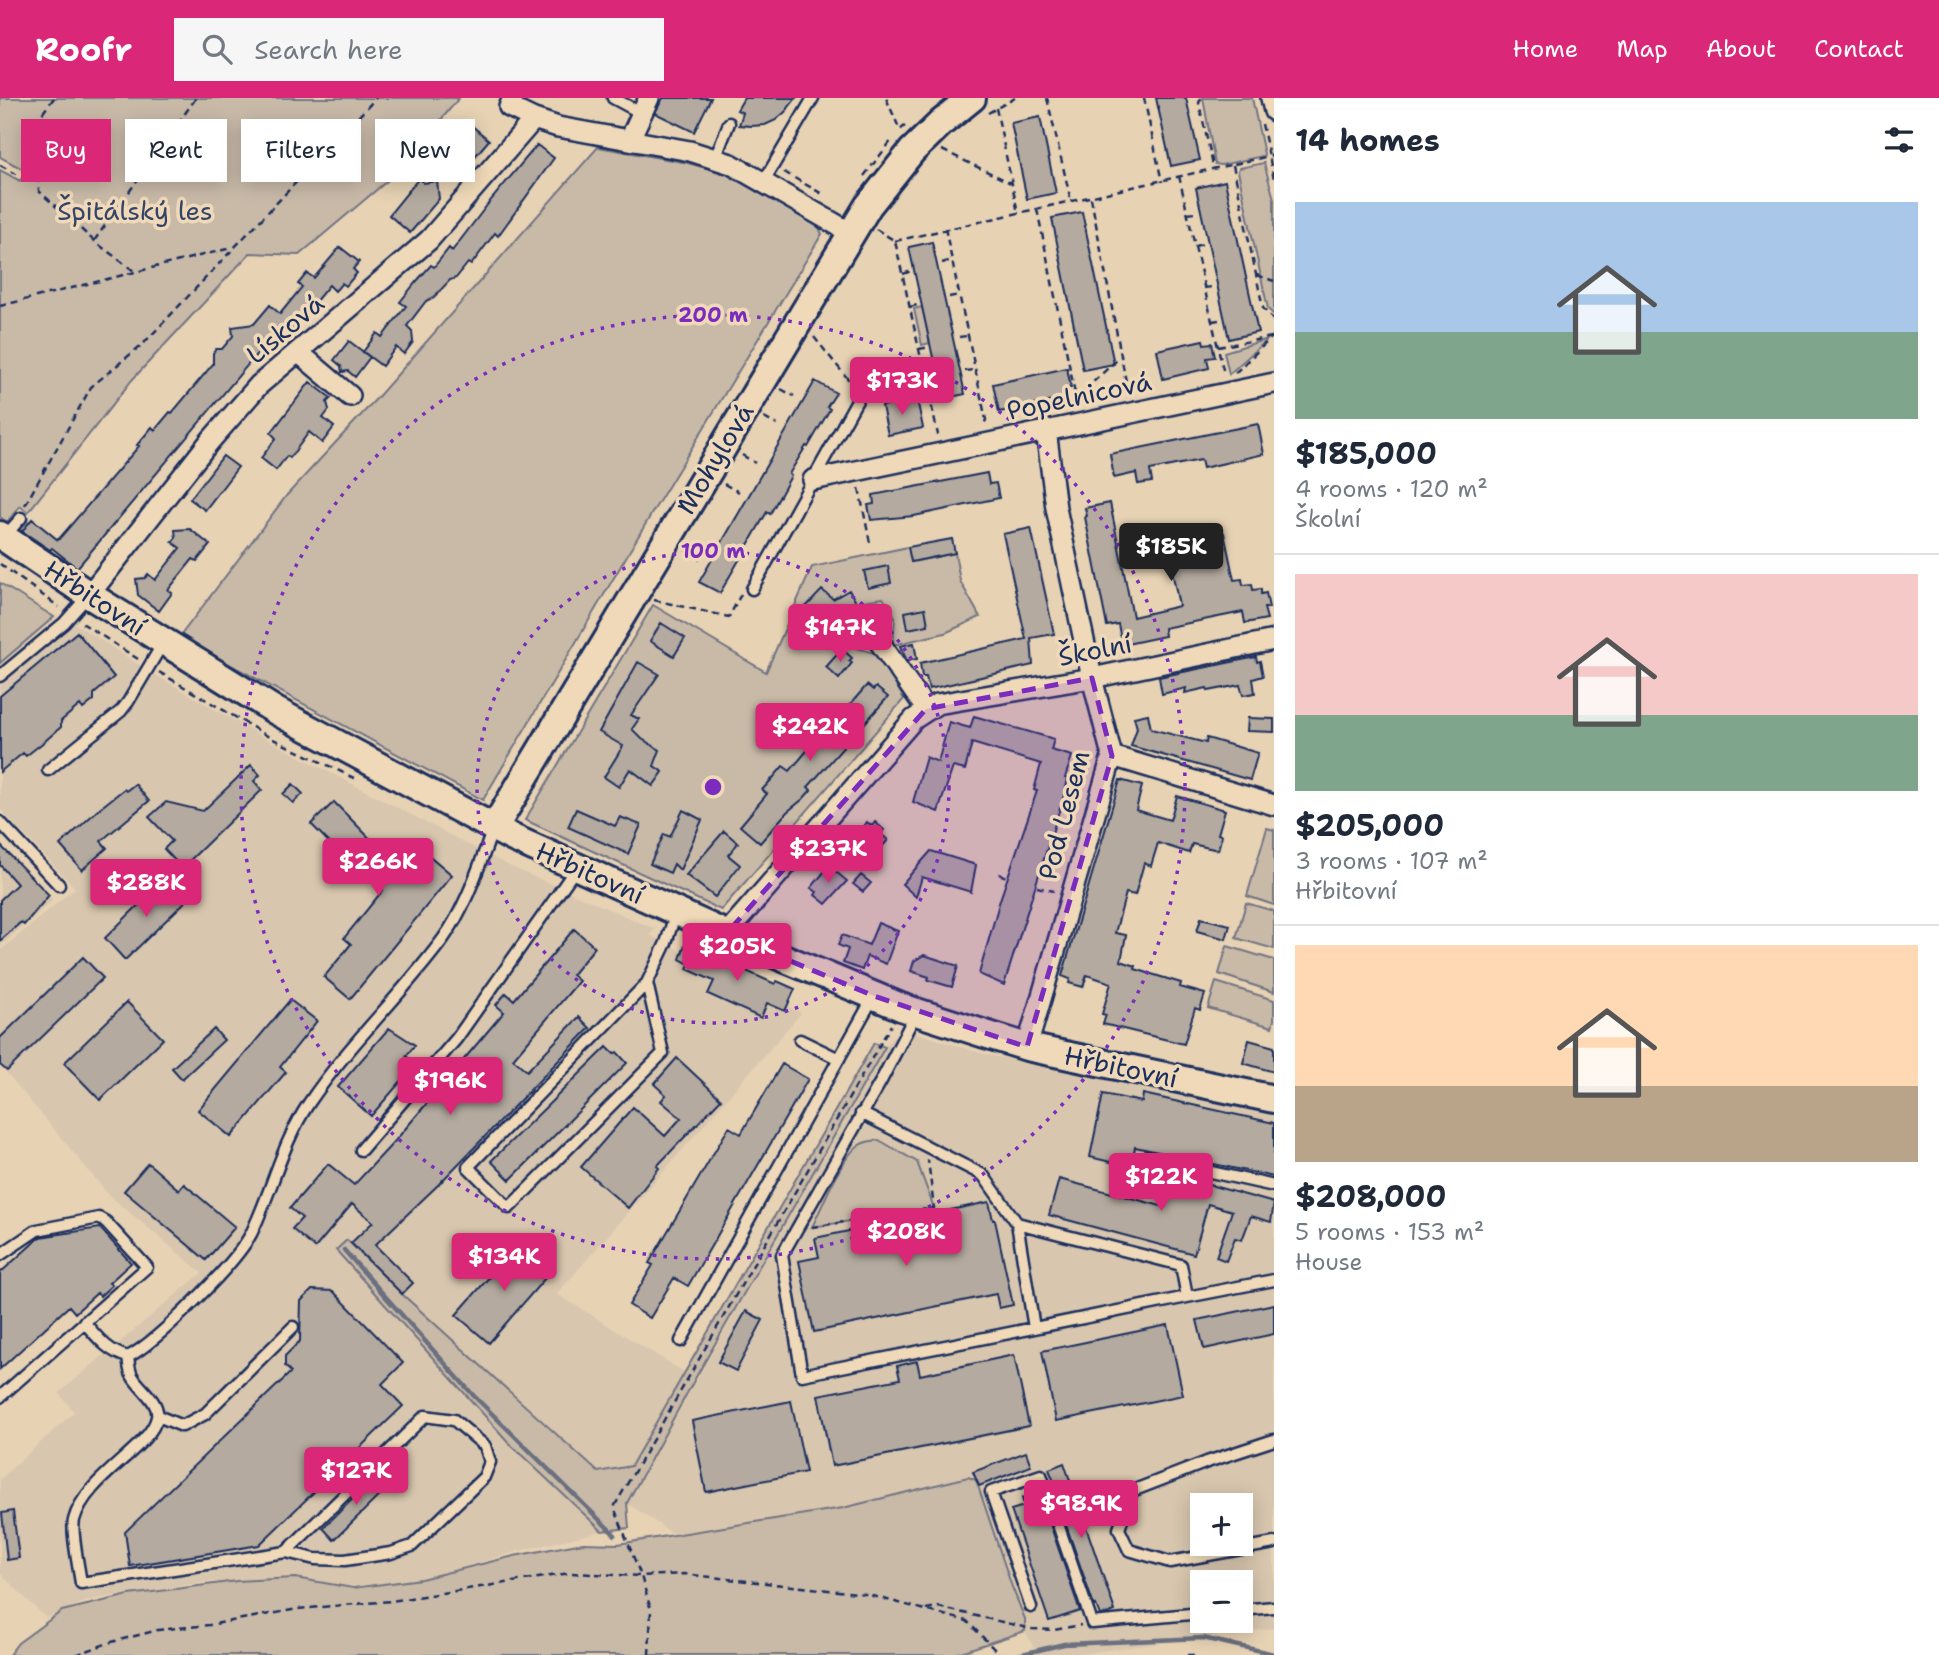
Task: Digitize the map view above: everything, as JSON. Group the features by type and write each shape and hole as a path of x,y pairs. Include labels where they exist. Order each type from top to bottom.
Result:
{"street":[{"path":"513,98 509,107 558,127 690,151 731,164 851,233"},
{"path":"1268,116 1271,98"},
{"path":"629,141 645,105"},
{"name":"Mohylová","path":"494,828 868,206 912,151 941,123 984,107"},
{"name":"Lísková","path":"89,596 227,420 259,385 429,240 534,119"},
{"path":"298,352 350,396"},
{"name":"Popelnicová","path":"813,480 1046,430 1231,384 1274,383"},
{"name":"Pod Lesem","path":"1027,1047 1112,756 1092,678 1056,508 1046,430"},
{"name":"Hřbitovní","path":"8,530 89,596 276,711 494,828 726,934 909,1010 1027,1047 1274,1099"},
{"path":"726,934 914,719 926,709 869,627"},
{"name":"Školní","path":"926,709 950,702 1092,678 1274,640"},
{"path":"1112,756 1274,805"}],"lane":[{"path":"613,98 645,105"},
{"path":"764,181 813,98"},
{"path":"715,159 729,123"},
{"path":"752,589 865,386 909,373"},
{"path":"0,676 64,622 89,596"},
{"path":"48,770 121,711 163,642"},
{"path":"0,822 58,885"},
{"path":"84,1322 105,1346 128,1357 158,1336 220,1273 250,1236 298,1120 352,1048 443,939 477,873 494,828"},
{"path":"361,1150 457,1038 578,867"},
{"path":"647,984 663,1053 509,1208 468,1167 647,984 666,943 676,911"},
{"path":"681,1341 874,996"},
{"path":"909,1010 881,1081 782,1255 803,1375 1274,1280"},
{"path":"800,1040 839,1059"},
{"path":"861,1113 983,1175 1017,1223 1034,1328"},
{"path":"1147,1158 1274,1186"},
{"path":"0,1255 37,1230 99,1218 106,1222 147,1267 0,1397"},
{"path":"1017,1223 1181,1265 1187,1297"},
{"path":"158,1416 182,1426 205,1414 293,1328"},
{"path":"128,1357 131,1376 156,1406 158,1416 143,1439 85,1494 73,1522 81,1583 286,1552 315,1559 345,1560 391,1553 412,1546 484,1477 490,1462 485,1446 454,1420 425,1416 286,1552"},
{"path":"1274,1440 1132,1491 1119,1529 1129,1550 1170,1562 1274,1543"},
{"path":"1031,1607 991,1492 1041,1475 1092,1623 1190,1614"},
{"path":"1253,1608 1274,1606"}],"path":[{"path":"54,98 35,124 38,191 94,241 134,271"},
{"path":"94,241 196,98"},
{"path":"8,530 92,387 144,343 376,98"},
{"path":"886,98 900,130 910,122"},
{"path":"1015,98 984,107 1011,183 1017,213"},
{"path":"1048,98 1071,202"},
{"path":"1144,98 1163,182"},
{"path":"1200,98 1214,170"},
{"path":"1148,116 1153,114"},
{"path":"1268,116 1269,156 1274,179"},
{"path":"949,144 942,150 1011,183"},
{"path":"1155,148 1161,148"},
{"path":"895,241 1274,155"},
{"path":"0,165 16,174"},
{"path":"1234,165 1263,309 1274,321"},
{"path":"1179,176 1218,347 1231,384 1273,337"},
{"path":"1091,198 1127,387"},
{"path":"1037,209 1080,415"},
{"path":"1187,213 1195,212"},
{"path":"881,223 876,229 895,241 940,443"},
{"path":"945,228 986,420 982,428"},
{"path":"1195,246 1203,244"},
{"path":"0,306 232,248"},
{"path":"942,263 952,260"},
{"path":"903,274 914,270"},
{"path":"1256,275 1274,281"},
{"path":"1204,288 1212,287"},
{"path":"949,297 959,295"},
{"path":"910,307 921,304"},
{"path":"1060,318 1066,317"},
{"path":"1212,321 1219,320"},
{"path":"959,338 967,336"},
{"path":"1218,347 1273,337"},
{"path":"919,349 930,346"},
{"path":"1067,353 1073,351"},
{"path":"1076,398 1121,356"},
{"path":"965,372 974,370"},
{"path":"736,464 741,454"},
{"path":"855,471 870,542"},
{"path":"653,600 729,617 746,585 752,589"},
{"path":"999,874 1009,878"},
{"path":"649,1655 651,1610 614,1507 909,1010"},
{"path":"796,1230 934,1208 926,1146"},
{"path":"76,1655 108,1643 158,1630 209,1625 298,1609 391,1601 570,1573 641,1576 684,1574 865,1594 967,1621 1000,1655"},
{"path":"923,1609 938,1607 1032,1629 1054,1630 1092,1623"},
{"path":"1187,1655 1199,1655"}],"highlighted area":[{"path":"1092,678 1112,756 1027,1047 874,996 726,934 926,709"}],"shaded area":[{"path":"74,623 147,670 266,739 511,867 655,929 650,935 682,952 680,959 689,964 688,969 714,981 708,994 760,1018 767,1003 787,1006 801,1013 557,1294 684,1372 631,1466 599,1472 402,1294 348,1240 511,1445 602,1531 523,1550 408,1583 370,1586 207,1582 90,1600 46,1618 0,1573 0,1479 74,1412 59,1393 202,1273 110,1196 0,1065 0,951 75,888 0,809 0,686"},
{"path":"0,844 53,900 0,946"},
{"path":"900,1028 984,1054 1274,1115 1274,1628 1253,1631 1253,1570 1190,1570 1190,1633 1236,1633 1071,1655 1038,1655 1025,1631 1025,1619 968,1477 843,1508 675,1535 627,1503 885,1047"}],"green space":[{"name":"Špitálský les","path":"0,98 459,98 442,119 375,119 375,182 386,182 299,255 250,253 132,380 28,512 20,506 7,522 0,517 0,170 21,179 21,182 111,182 111,119 21,119 21,168 0,157"},
{"path":"1203,98 1252,98 1263,156 1215,164"},
{"path":"598,147 688,163 734,176 815,220 822,234 652,513 483,800 201,649 181,635 287,495 376,399"},
{"path":"1264,163 1274,199 1274,315 1268,309 1238,171 1239,168"},
{"path":"922,307 930,343 922,345 914,309"},
{"path":"1268,339 1229,374 1224,352"},
{"path":"908,547 912,562 955,553 960,581 980,617 945,633 893,645 895,617 883,598 856,602 841,625 856,648 878,654 904,699 721,910 525,820 653,605 766,672 812,567"},
{"path":"0,583 54,617 0,663"},
{"path":"1267,828 1274,830 1274,905 1247,896"},
{"path":"1246,903 1274,911 1274,949 1236,938"},
{"path":"1227,946 1274,960 1274,992 1219,974"},
{"path":"1216,982 1274,1000 1272,1027 1208,1008"},
{"path":"874,1043 885,1047 627,1503 629,1528 602,1531 511,1445 336,1250 347,1240 402,1294 598,1472 631,1466"},
{"path":"879,1140 917,1162 934,1208 812,1227 845,1161 858,1146"},
{"path":"968,1477 976,1480 1025,1619 1025,1631 952,1655 9,1655 18,1643 62,1611 129,1595 237,1581 295,1578 353,1588 421,1579 514,1556 583,1543 618,1544 843,1508"}],"building":[{"path":"663,98 711,98 694,132 655,113"},
{"path":"744,98 796,98 776,120 765,125 751,126 739,125 743,113 737,110"},
{"path":"1156,98 1186,98 1200,160 1171,166"},
{"path":"1040,117 1056,193 1027,199 1011,123"},
{"path":"475,128 489,140 475,156"},
{"path":"537,145 554,158 498,236 495,233 471,265 468,263 456,278 426,301 407,326 412,331 413,342 404,354 396,347 382,366 363,352 377,333 382,337 406,306 400,302 416,282 431,265 434,267 449,248 452,251"},
{"path":"1225,181 1258,332 1229,339 1196,188"},
{"path":"416,182 437,182 439,199 410,233 389,215"},
{"path":"1082,212 1114,364 1083,370 1052,218"},
{"path":"932,242 965,394 942,399 909,247"},
{"path":"340,247 359,262 353,269 357,273 346,286 342,283 335,291 329,285 286,337 277,330 77,568 52,548 50,550 22,531 32,519 58,540 139,446 137,445 152,427 155,430 170,412 172,413 213,364 213,353 216,349 222,349 233,336 232,327 254,324 270,305 280,314 302,287 298,284 307,273 314,278"},
{"path":"1203,340 1204,344 1212,343 1215,357 1207,358 1209,368 1163,379 1157,350"},
{"path":"349,341 370,357 355,377 348,371 342,372 341,366 334,360"},
{"path":"1067,368 1071,388 1065,389 1067,398 999,412 993,384"},
{"path":"815,381 836,393 827,407 830,409 789,474 791,476 770,514 767,512 720,593 699,582"},
{"path":"310,382 331,398 327,402 329,410 323,418 334,427 322,443 309,432 290,458 287,456 276,470 261,458 276,438 271,433"},
{"path":"917,399 923,428 888,435 882,406"},
{"path":"1258,424 1264,454 1203,468 1201,460 1150,470 1152,482 1138,484 1136,473 1114,478 1110,454"},
{"path":"223,456 238,467 205,510 190,499"},
{"path":"987,473 989,484 996,483 999,498 914,516 871,520 868,505 874,504 873,495"},
{"path":"1110,503 1133,617 1179,606 1167,545 1224,533 1234,580 1242,579 1243,585 1252,584 1253,590 1261,589 1261,594 1266,593 1269,608 1264,608 1267,619 1245,623 1243,612 1164,628 1165,636 1122,645 1118,624 1107,626 1085,517 1085,508"},
{"path":"1031,528 1054,634 1031,638 1033,665 929,689 926,677 922,677 920,663 1026,639 1003,534"},
{"path":"190,529 210,545 197,561 193,559 168,590 172,593 159,611 138,595 136,579 145,578 148,574 155,580 180,548 172,542 176,538 175,530"},
{"path":"952,539 955,553 911,562 908,547"},
{"path":"888,566 891,583 868,588 864,571"},
{"path":"822,590 833,599 849,590 856,602 839,622 846,635 836,644 825,629 803,610"},
{"path":"925,608 928,625 908,629 905,612"},
{"path":"661,623 685,638 674,656 650,641"},
{"path":"77,632 114,677 94,694 94,700 83,709 80,705 61,721 61,727 45,741 26,756 23,753 0,772 0,696"},
{"path":"914,643 917,659 907,661 900,646"},
{"path":"842,649 852,658 849,661 852,663 839,679 826,667"},
{"path":"1256,657 1257,662 1260,661 1263,676 1253,679 1255,693 1243,695 1240,685 1185,693 1186,688 1162,694 1159,677"},
{"path":"638,662 659,674 631,715 639,719 632,729 660,750 654,766 663,772 653,786 630,769 619,787 604,777 623,746 599,732"},
{"path":"867,685 873,690 876,687 888,697 808,787 811,790 760,843 740,826 767,794 762,790 783,766 790,771 816,740 796,723 806,712 827,731"},
{"path":"1148,714 1151,729 1206,743 1207,738 1258,753 1250,780 1131,746 1137,728 1134,717"},
{"path":"974,716 1054,739 1051,750 1072,756 1065,778 1068,779 1065,792 1004,985 979,974 1000,900 1037,791 1034,790 1041,764 972,743 965,770 953,767 938,812 913,802 926,757 938,762 949,722 970,728"},
{"path":"1248,718 1274,719 1274,732 1247,731"},
{"path":"251,765 260,775 254,781 262,790 182,868 164,849 172,841 149,817 166,802 203,811"},
{"path":"1120,780 1142,786 1136,810 1170,820 1177,796 1225,810 1218,834 1222,835 1218,850 1192,844 1189,853 1158,843 1151,866 1144,863 1135,895 1126,893 1115,933 1126,935 1121,961 1136,966 1135,969 1181,983 1180,987 1205,994 1200,1010 1195,1008 1184,1044 1103,1024 1106,1015 1102,1014 1111,983 1087,975 1083,987 1069,983 1070,979 1062,976"},
{"path":"135,784 149,801 101,841 107,848 82,870 60,845 99,809 124,789 126,791"},
{"path":"293,784 303,794 293,803 283,794"},
{"path":"334,802 400,869 419,847 452,875 350,999 324,977 351,944 344,938 383,890 366,872 362,876 311,824"},
{"path":"576,809 615,826 620,817 641,825 628,854 568,827"},
{"path":"683,810 702,820 680,870 674,864 670,873 650,864 664,834 670,837"},
{"path":"867,822 872,826 875,822 884,830 881,834 888,840 873,857 852,839"},
{"path":"724,831 738,843 728,855 740,865 715,897 686,875"},
{"path":"0,845 49,895 24,925 21,922 0,941 0,900 17,884 0,865"},
{"path":"931,851 976,865 971,892 922,877 916,897 902,884"},
{"path":"829,866 847,881 826,904 811,888"},
{"path":"861,875 871,883 863,892 853,884"},
{"path":"166,878 187,900 125,960 105,938"},
{"path":"1201,918 1230,925 1226,939 1197,931"},
{"path":"878,923 898,931 886,964 867,956 862,970 843,963 848,949 838,945 842,935 869,945"},
{"path":"574,929 595,947 572,975 579,981 513,1059 527,1071 579,1017 590,1028 438,1185 375,1245 413,1283 402,1294 351,1243 373,1222 352,1204 315,1248 292,1229 302,1218 290,1208 328,1164 354,1185 395,1141 504,1012 496,1005 506,993 514,1000"},
{"path":"685,945 775,984 777,981 795,989 785,1011 767,1003 761,1018 708,994 714,981 687,969 689,964 680,959"},
{"path":"924,955 958,966 952,987 928,980 929,977 911,971 914,961"},
{"path":"83,957 103,978 7,1071 0,1065 0,1038"},
{"path":"290,1000 317,1021 280,1067 286,1072 231,1137 198,1110"},
{"path":"127,1002 163,1039 100,1100 64,1063"},
{"path":"389,1028 415,1045 406,1056 416,1064 371,1116 338,1087"},
{"path":"214,1029 224,1040 182,1079 172,1068"},
{"path":"1249,1040 1274,1047 1274,1072 1243,1063"},
{"path":"607,1047 614,1054 617,1052 627,1063 510,1180 491,1161"},
{"path":"677,1058 721,1099 657,1166 659,1168 628,1208 581,1167 633,1107 665,1136 681,1118 661,1101 666,1095 654,1084"},
{"path":"782,1064 808,1079 688,1286 674,1278 650,1318 629,1305 653,1265 649,1263 729,1127 741,1134"},
{"path":"1103,1094 1142,1102 1143,1094 1274,1123 1274,1177 1135,1147 1131,1167 1090,1157"},
{"path":"148,1163 179,1190 184,1184 235,1227 206,1260 124,1191"},
{"path":"1174,1175 1274,1203 1271,1222 1251,1216 1242,1240 1235,1238 1226,1261 1216,1257 1232,1211 1208,1204 1194,1254 1049,1215 1059,1179 1165,1207"},
{"path":"989,1202 1013,1305 999,1308 996,1294 814,1332 799,1261 819,1257 815,1238"},
{"path":"100,1228 131,1263 109,1283 112,1285 100,1296 97,1293 75,1313 69,1306 0,1369 0,1273 40,1237"},
{"path":"520,1242 552,1270 489,1343 456,1315"},
{"path":"312,1290 333,1291 403,1363 382,1384 403,1406 259,1545 130,1566 125,1532 291,1372 285,1366 285,1356 300,1341 301,1301"},
{"path":"1274,1304 1274,1334 1204,1349 1197,1320"},
{"path":"746,1311 763,1320 736,1371 718,1362"},
{"path":"1168,1325 1183,1395 1056,1421 1042,1351"},
{"path":"1014,1355 1029,1426 832,1466 818,1395 900,1379 897,1366 917,1361 920,1375"},
{"path":"791,1401 806,1472 706,1492 692,1421"},
{"path":"1026,1452 1031,1466 979,1486 973,1472"},
{"path":"1064,1463 1115,1611 1107,1614 1100,1615 1096,1605 1094,1606 1053,1487 1056,1487 1049,1469"},
{"path":"377,1475 388,1487 334,1540 323,1528"},
{"path":"1039,1492 1080,1611 1049,1621 1011,1510 1024,1506 1022,1498"},
{"path":"13,1511 19,1558 7,1560 2,1513"}],"waterway":[{"path":"344,1250 474,1396 615,1535"},
{"path":"1018,1655 1064,1644 1203,1638 1274,1654"}]}
